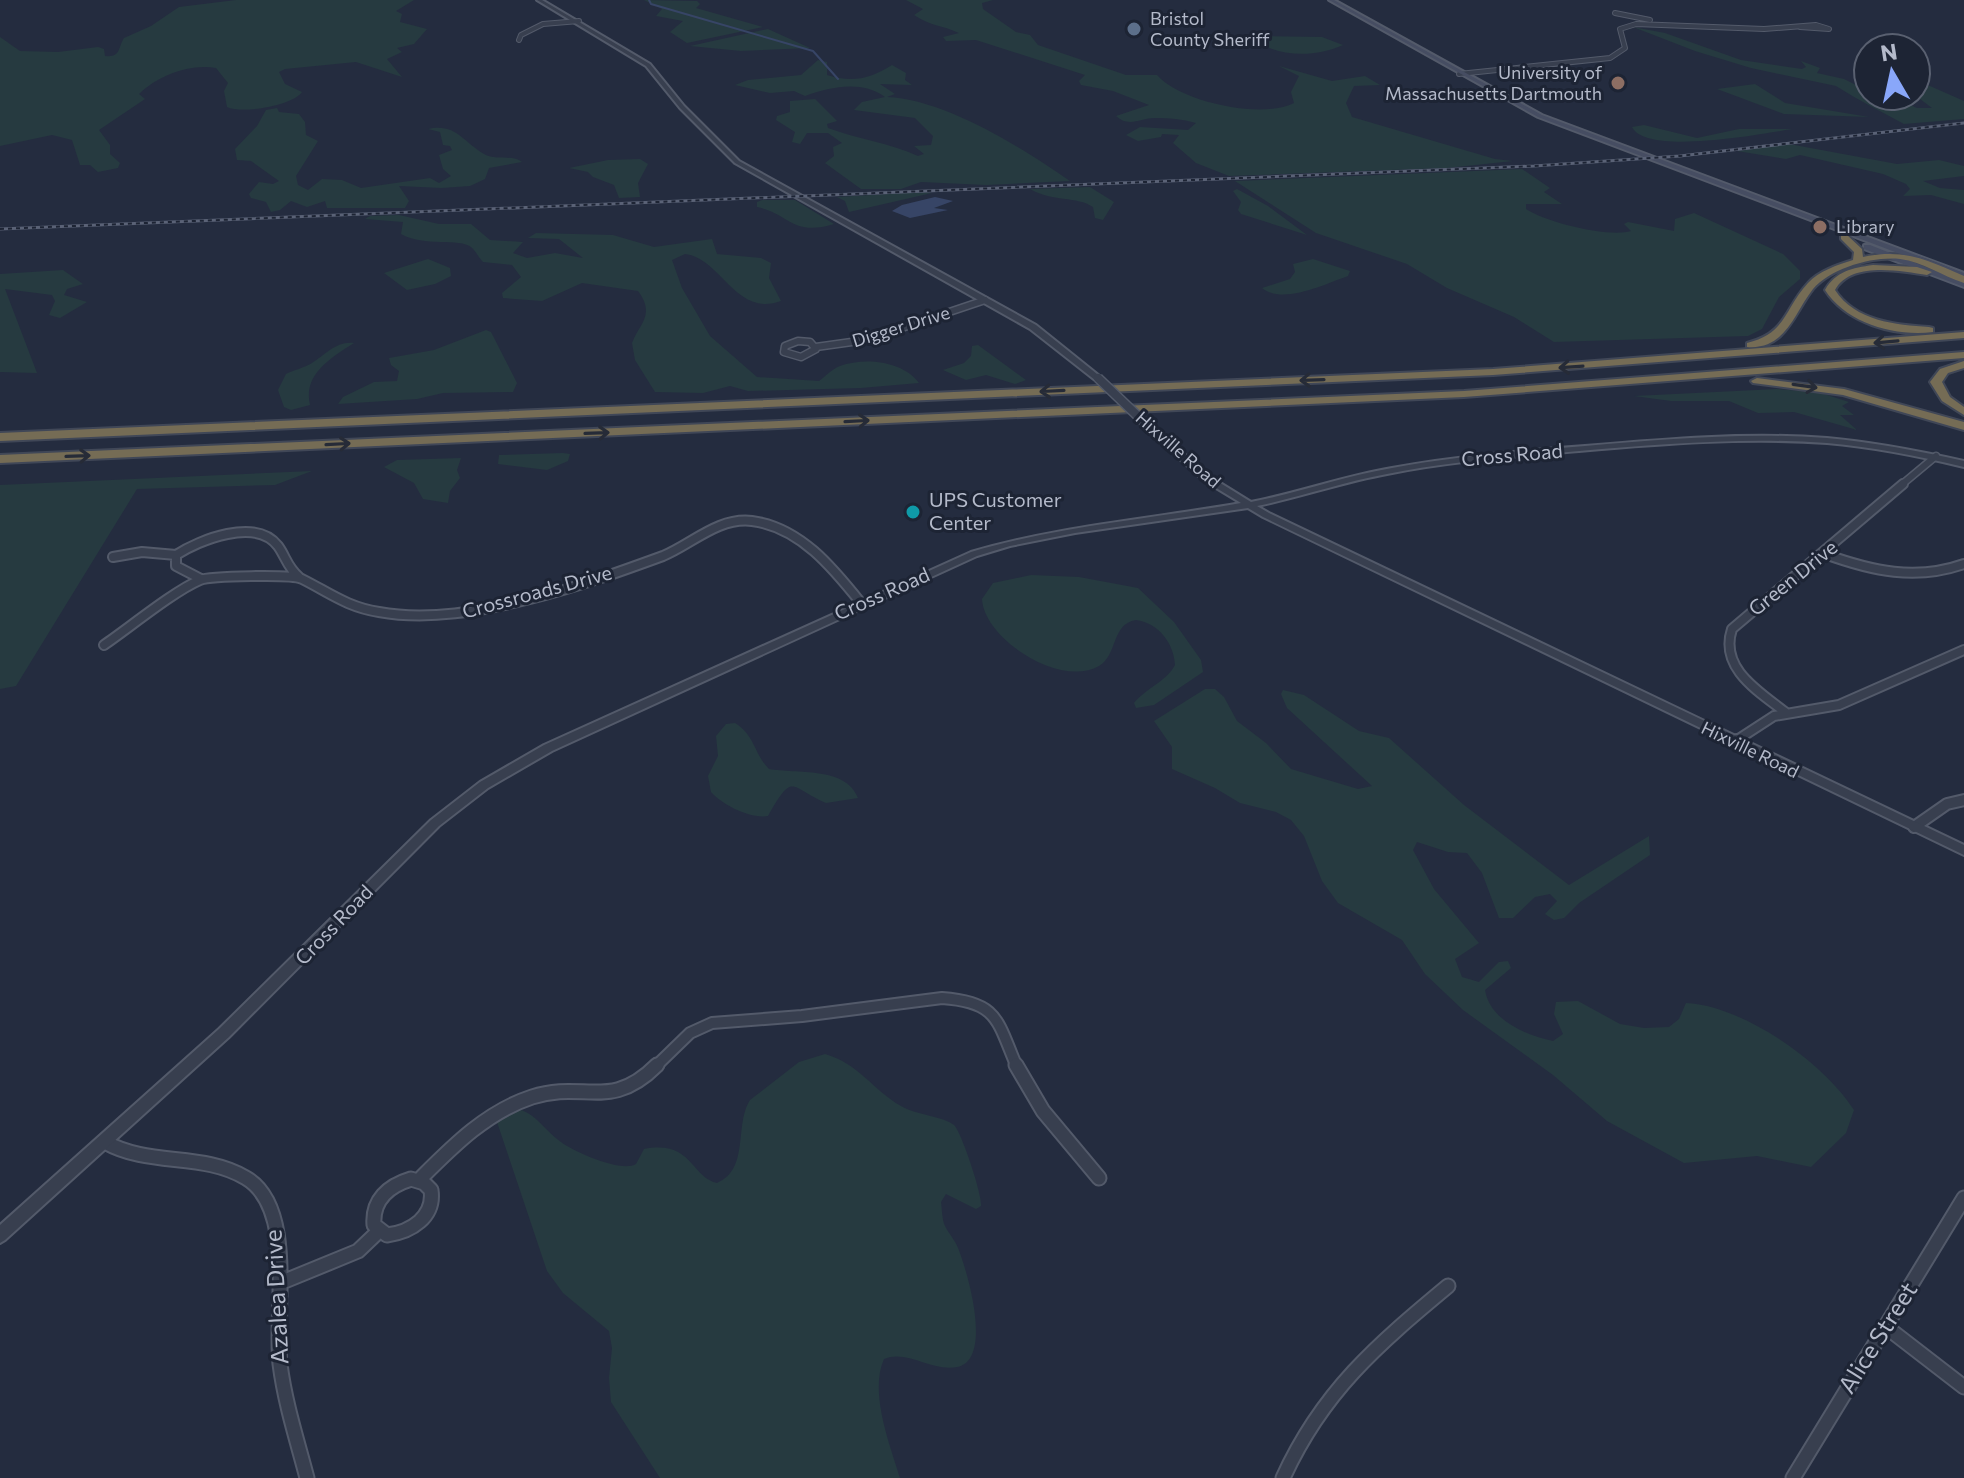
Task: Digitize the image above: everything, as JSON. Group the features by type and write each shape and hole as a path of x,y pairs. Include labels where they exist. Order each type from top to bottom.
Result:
{"highway":[{"path":"1844,237 1859,251 1857,263"},
{"path":"1597,365 1770,341 1783,333 1817,279 1888,250 1964,278"},
{"path":"1936,274 1896,267 1871,268 1838,279 1830,290 1846,308 1881,322 1918,330 1964,332"},
{"path":"0,437 1597,365 1964,332"},
{"path":"0,459 1415,396 1672,380 1964,355"},
{"path":"1964,364 1940,374 1936,386 1946,399 1964,412"},
{"path":"1672,380 1769,382 1818,387 1964,426"}],"main road":[{"path":"1331,0 1459,74 1540,116 1888,250 1936,274 1964,278"},
{"path":"1773,206 1844,237 1888,250"}],"street":[{"name":"Hixville Road","path":"539,0 579,21 648,65 682,107 737,162 1047,336 1098,378 1198,471 1248,505 1734,742 1964,850"},
{"path":"1615,13 1654,22 1820,26 1829,29 1819,31 1800,27"},
{"path":"1459,74 1610,58 1625,48 1619,33 1622,28 1679,17"},
{"path":"519,40 521,35 539,26 579,21"},
{"name":"Digger Drive","path":"816,347 812,353 801,357 789,356 783,350 787,344 798,341 816,347 866,340 985,300"},
{"name":"Cross Road","path":"0,1235 287,973 435,823 471,794 548,748 861,603 1005,544 1071,530 1248,505 1385,471 1459,459 1699,439 1773,436 1830,439 1936,456 1964,464"},
{"name":"Green Drive","path":"1785,712 1737,669 1728,650 1727,639 1737,624 1825,554 1936,456"},
{"name":"Crossroads Drive","path":"299,577 313,590 379,612 427,617 455,614 501,606 601,577 676,550 719,526 747,521 760,523 805,544 834,570 861,603"},
{"path":"113,557 142,552 176,555 189,545 215,536 266,537 277,544 285,564 299,577"},
{"path":"1825,554 1899,574 1933,574 1964,564"},
{"path":"176,555 176,566 201,579 299,577"},
{"path":"104,645 201,579"},
{"path":"1734,742 1785,712 1839,705 1964,650"},
{"path":"1914,827 1947,804 1964,800"},
{"path":"379,1231 373,1217 378,1200 401,1181 419,1180 447,1151 517,1102 556,1092 624,1090 644,1077 686,1036 701,1027 747,1018 844,1012 914,1000 980,1003 993,1011 1018,1069 1041,1109 1099,1178"},
{"name":"Azalea Drive","path":"105,1142 122,1155 154,1162 231,1169 252,1181 270,1202 280,1283 278,1349 285,1400 307,1478"},
{"path":"379,1231 396,1235 417,1226 425,1218 430,1208 431,1190 419,1180"},
{"name":"Alice Street","path":"1793,1478 1964,1198"},
{"path":"280,1283 358,1251 379,1231"},
{"path":"1283,1478 1319,1408 1348,1371 1448,1286"},
{"path":"1885,1326 1964,1387"}],"shaded area":[{"path":"236,0 414,0 396,11 402,14 400,22 427,29 414,44 397,48 402,52 387,59 402,77 356,62 285,69 279,72 285,84 302,92 288,101 266,107 244,110 227,107 224,91 228,83 216,68 196,67 164,77 139,94 145,99 99,130 110,145 110,154 120,163 118,168 98,172 90,165 80,165 72,140 52,135 0,146 0,37 20,51 58,52 98,47 104,49 105,56 110,56 116,54 124,38 151,26 179,7"},
{"path":"644,0 697,1 700,4 696,8 763,27 687,43 670,32 683,21 656,16 662,9"},
{"path":"906,0 993,0 982,3 983,9 1016,32 1030,35 1038,45 1126,75 1157,75 1183,93 1221,105 1262,109 1294,103 1291,92 1299,76 1279,66 1332,81 1365,76 1380,85 1354,86 1346,103 1352,117 1495,159 1513,161 1447,168 1229,176 1196,163 1173,143 1179,135 1162,134 1161,137 1138,141 1126,135 1140,127 1188,130 1196,123 1165,118 1130,122 1121,120 1116,116 1149,105 1113,91 1081,85 1079,81 1085,75 976,40 946,41 943,37 959,33 914,15 923,9"},
{"path":"1633,27 1665,33 1741,60 1802,69 1806,67 1801,61 1820,68 1817,73 1852,83 1852,96 1836,86 1751,68"},
{"path":"768,29 810,48 741,51 690,46"},
{"path":"1250,36 1322,37 1343,45 1320,52 1295,54 1271,49"},
{"path":"818,60 827,62 827,75 845,79 876,74 892,65 906,73 905,80 912,85 880,84 895,94 887,97 933,106 982,127 1070,181 986,185 921,182 901,189 861,189 825,163 834,156 833,147 842,143 828,133 807,133 800,144 792,142 795,132 776,120 777,116 790,112 790,101 815,99 837,121 827,124 828,128 918,156 924,154 914,146 931,145 933,136 915,118 854,110 862,102 885,97 866,88 835,88 805,96 794,91 770,93 735,85 748,80 801,75"},
{"path":"1755,84 1785,103 1869,117 1784,114 1717,89"},
{"path":"1932,87 1964,101 1964,119 1904,124 1882,112 1932,112"},
{"path":"277,108 279,112 299,114 305,122 306,135 318,141 296,176 298,185 308,190 322,179 342,180 361,188 430,178 439,183 451,176 443,169 439,155 452,150 450,146 443,145 440,132 428,129 452,131 484,154 522,162 489,168 485,179 470,186 399,186 409,201 405,208 327,208 325,201 307,207 291,201 280,210 271,212 266,202 251,198 249,194 259,182 273,184 279,181 251,161 237,160 235,149 257,126 266,110"},
{"path":"1644,125 1697,138 1739,129 1792,129 1681,142 1642,136 1632,127"},
{"path":"1789,144 1897,164 1939,160 1964,166 1964,176 1923,181 1940,188 1964,190 1964,204 1931,195 1903,196 1910,189 1906,184 1883,174 1800,155 1786,159 1737,151"},
{"path":"640,159 648,164 638,183 640,197 619,198 614,185 588,172 569,168 608,160"},
{"path":"1522,169 1550,188 1544,192 1562,204 1526,204 1526,209 1547,219 1577,228 1608,232 1631,231 1624,224 1628,222 1674,231 1675,219 1694,213 1783,254 1800,271 1800,279 1779,297 1762,329 1748,336 1554,342 1514,317 1447,288 1407,264 1316,233 1235,181"},
{"path":"1090,187 1114,202 1103,220 1095,218 1093,207 1080,201 1047,196 1030,189"},
{"path":"1237,189 1268,206 1307,235 1241,214 1238,210 1241,202 1233,191"},
{"path":"932,193 849,212 845,201 837,197"},
{"path":"795,200 834,224 809,228 800,226 757,207 757,202"},
{"path":"399,215 439,224 471,224 490,240 523,242 513,253 527,258 555,253 583,258 559,239 528,238 536,233 613,235 654,247 712,239 717,254 761,258 771,263 769,278 781,301 765,304 740,295 698,258 685,254 672,260 682,288 710,336 757,377 819,381 840,366 872,362 903,370 919,383 748,391 730,386 703,393 655,392 635,360 632,343 646,313 638,291 582,283 542,301 503,298 502,293 521,277 512,265 483,262 466,244 410,238 401,234 403,222 365,219"},
{"path":"428,259 450,268 451,276 435,284 407,290 384,273"},
{"path":"1313,259 1350,271 1348,276 1292,294 1271,293 1262,288 1290,279 1295,272 1293,264"},
{"path":"63,270 83,284 67,289 64,295 87,302 60,318 49,315 55,301 52,295 5,289 37,373 0,372 0,274"},
{"path":"486,330 491,332 517,383 513,392 443,393 417,399 338,404 343,397 374,382 397,381 399,371 391,365 389,358 434,350"},
{"path":"354,343 327,362 314,376 310,385 310,405 291,410 284,407 278,390 286,374 309,365 336,346"},
{"path":"978,345 1026,380 1015,384 986,375 966,380 943,370 964,363 971,356 972,346"},
{"path":"1777,389 1821,393 1849,402 1842,406 1854,415 1840,415 1857,430 1794,412 1758,413 1729,401 1671,401 1634,396"},
{"path":"570,454 568,461 547,470 498,464 499,455"},
{"path":"461,458 457,470 460,478 450,491 448,503 423,499 414,483 384,467 397,460"},
{"path":"312,471 275,485 137,489 16,686 0,689 0,485"},
{"path":"1031,575 1079,577 1138,588 1174,622 1201,660 1203,672 1154,705 1136,708 1134,703 1175,665 1172,650 1164,636 1152,625 1136,620 1122,627 1109,655 1099,666 1083,671 1065,670 1027,656 996,629 986,614 982,599 993,583"},
{"path":"1205,689 1215,689 1224,697 1237,721 1266,743 1291,769 1358,789 1372,786 1287,708 1281,694 1283,690 1304,695 1359,731 1389,738 1464,805 1569,885 1649,836 1650,855 1579,903 1564,918 1554,920 1545,914 1557,901 1550,894 1535,897 1513,918 1499,918 1482,873 1467,853 1448,852 1417,842 1413,850 1434,889 1479,943 1455,959 1462,977 1479,982 1499,962 1508,961 1511,968 1485,990 1494,1010 1510,1024 1531,1035 1553,1041 1563,1034 1554,1014 1556,1002 1578,1001 1620,1024 1644,1028 1669,1027 1679,1019 1686,1003 1709,1006 1732,1014 1780,1040 1823,1073 1854,1110 1846,1133 1811,1167 1757,1156 1684,1163 1607,1121 1553,1075 1463,1010 1425,974 1402,940 1338,903 1322,881 1304,836 1291,820 1276,812 1240,803 1172,769 1172,747 1154,721"},
{"path":"735,723 747,733 769,769 832,776 852,788 858,798 826,803 793,787 783,792 768,816 745,813 730,806 711,792 708,776 718,756 716,736 726,724"},
{"path":"825,1054 856,1070 901,1106 949,1122 957,1130 975,1178 981,1206 976,1209 946,1194 941,1202 944,1224 958,1248 967,1275 975,1313 974,1349 968,1361 948,1368 911,1358 884,1359 880,1372 880,1402 900,1478 660,1478 611,1402 609,1378 612,1348 609,1331 563,1293 547,1271 497,1122 498,1111 518,1109 526,1112 567,1146 610,1164 636,1164 644,1149 672,1150 682,1154 701,1174 717,1183 734,1168 745,1110 750,1100 799,1062"}],"water":[{"path":"935,197 953,201 934,208 948,210 910,218 892,211 902,205"}],"waterway":[{"path":"649,0 651,4 813,51 838,79"}],"railway":[{"path":"0,229 1534,166 1680,156 1964,123"}],"place":[{"name":"Bristol County Sheriff","path":"1134,29"},
{"name":"University of Massachusetts Dartmouth","path":"1618,83"},
{"name":"Library","path":"1820,227"},
{"name":"UPS Customer Center","path":"913,512"}]}
